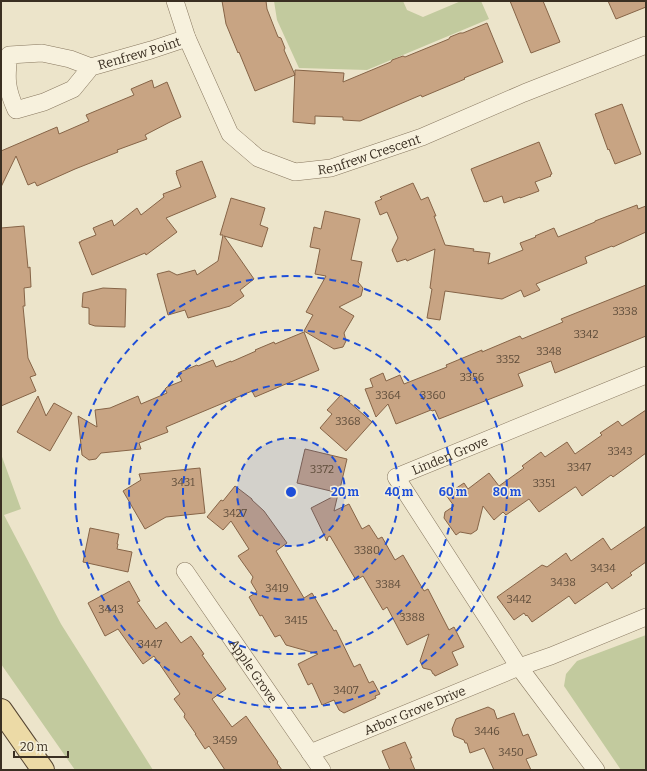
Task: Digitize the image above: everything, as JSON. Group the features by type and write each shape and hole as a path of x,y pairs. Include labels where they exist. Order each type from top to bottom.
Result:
{"main road":[{"path":"1,710 43,770"}],"street":[{"name":"Renfrew Crescent","path":"175,1 187,38 230,134 258,158 295,172 331,168 422,137 524,93 646,45"},
{"name":"Renfrew Point","path":"91,68 70,59 42,53 9,55 7,84 10,97 16,110 44,102 73,89 91,68 187,38"},
{"name":"Linden Grove","path":"519,667 396,477 646,375"},
{"name":"Apple Grove","path":"185,571 322,770"},
{"name":"Arbor Grove Drive","path":"310,753 519,667 551,656 646,617"},
{"path":"519,667 596,770"}],"green space":[{"path":"274,1 403,1 407,10 423,17 461,1 481,1 489,19 367,70 299,68 277,20"},
{"path":"1,454 21,509 4,515 61,624 153,770 75,770 1,664"},
{"path":"646,635 646,770 621,770 564,686 566,674 577,661"}],"building":[{"path":"222,1 266,1 267,9 278,37 281,38 285,48 284,50 295,75 255,91 226,24"},
{"path":"510,1 543,1 560,42 531,53"},
{"path":"608,1 646,1 646,7 616,19"},
{"path":"487,23 503,62 422,97 421,95 360,121 343,120 343,117 315,116 315,124 293,122 295,70 344,73 343,82 391,62 392,60 403,56 405,57 449,39 450,37"},
{"path":"152,80 154,88 167,82 181,117 145,135 147,139 117,150 118,152 37,186 35,182 28,185 16,156 1,187 1,151 57,127 59,134 89,121 86,115 134,95 131,89"},
{"path":"622,104 641,154 615,164 609,149 608,150 595,114"},
{"path":"539,142 552,174 550,175 551,176 535,182 539,191 504,203 502,196 484,202 471,169"},
{"path":"202,161 216,197 166,218 177,232 146,255 145,253 92,275 79,242 96,235 93,228 112,220 114,226 137,208 141,215 164,197 163,194 181,187 176,171"},
{"path":"413,183 421,200 428,197 445,245 490,253 488,264 523,250 520,243 554,228 558,237 637,205 638,209 646,206 646,232 613,247 612,246 585,257 587,263 536,284 540,290 524,297 521,290 502,299 445,291 440,320 427,318 432,289 430,288 435,249 407,261 406,259 397,262 392,250 398,238 387,212 380,215 375,202 382,199 380,197"},
{"path":"231,198 265,208 260,225 268,228 262,247 224,236 254,279 240,290 244,296 230,306 188,318 185,310 168,315 157,274 169,271 177,275 195,270 197,275 218,261 223,235 220,235"},
{"path":"325,211 360,219 351,260 362,262 358,282 363,288 361,296 339,307 354,316 344,333 346,341 343,347 334,349 304,331 313,315 306,312 326,276 315,274 320,249 310,247 314,227 321,229"},
{"path":"24,226 28,268 30,267 31,287 24,288 25,306 23,306 28,358 36,375 30,377 36,391 1,406 1,228"},
{"path":"646,285 646,336 555,373 551,361 518,374 523,386 439,419 435,410 431,410 396,424 388,404 376,417 365,389 373,387 370,379 383,373 386,381 400,375 404,384 447,367 446,365 482,350 482,352 520,336 522,339 563,322 561,319"},
{"path":"103,288 126,289 125,327 95,326 89,324 89,308 82,307 83,293"},
{"path":"304,332 319,370 255,397 252,391 166,427 168,432 139,443 141,449 101,453 96,459 89,460 82,455 78,416 97,427 95,410 110,408 138,396 141,404 167,393 165,389 167,387 182,381 178,373 213,360 216,367 231,362 274,342 275,344"},
{"path":"341,395 372,422 346,451 320,428 332,414 327,410"},
{"path":"38,396 46,416 54,403 72,413 50,451 17,432"},
{"path":"646,410 646,453 613,477 611,475 582,496 575,487 539,512 529,499 506,515 503,512 494,520 483,506 477,530 471,534 460,532 456,535 444,518 445,512 454,506 446,495 464,483 468,489 489,473 499,486 524,468 522,466 541,452 545,457 567,442 575,454 602,435 600,433 618,421 622,426"},
{"path":"305,449 347,459 339,493 297,483"},
{"path":"200,468 205,513 166,517 145,529 123,491 141,480 139,474"},
{"path":"235,486 252,499 264,511 287,543 276,551 304,598 312,593 334,631 336,630 354,667 360,664 369,683 373,681 380,694 375,696 376,698 344,713 339,710 334,700 322,705 312,683 308,685 298,664 318,654 286,645 280,635 275,637 262,615 260,616 249,597 257,592 251,582 253,577 238,556 249,549 231,521 223,530 207,517"},
{"path":"338,494 334,511 349,504 362,529 369,525 378,539 382,537 395,560 403,555 424,591 428,589 449,630 454,627 464,647 452,652 458,665 435,676 431,670 423,668 420,661 429,634 407,645 387,607 383,610 363,576 356,580 330,536 328,537 327,541 311,508"},
{"path":"646,526 646,562 630,573 632,575 612,589 607,582 575,604 569,596 532,622 524,613 514,620 497,597 542,565 547,567 566,553 571,561 603,538 611,550"},
{"path":"90,528 119,534 117,549 132,552 128,572 83,562"},
{"path":"129,581 140,601 137,602 156,629 166,622 181,643 191,636 204,654 202,655 226,689 212,699 232,727 246,716 282,770 225,770 209,746 205,749 184,717 185,714 174,699 180,694 154,656 143,664 118,629 105,636 88,603"},
{"path":"488,707 494,710 497,719 514,713 523,736 528,734 537,755 526,759 531,770 494,770 484,748 470,753 467,743 465,743 464,740 454,736 452,729 456,719"},
{"path":"405,742 412,758 410,758 415,770 390,770 382,751"}]}
